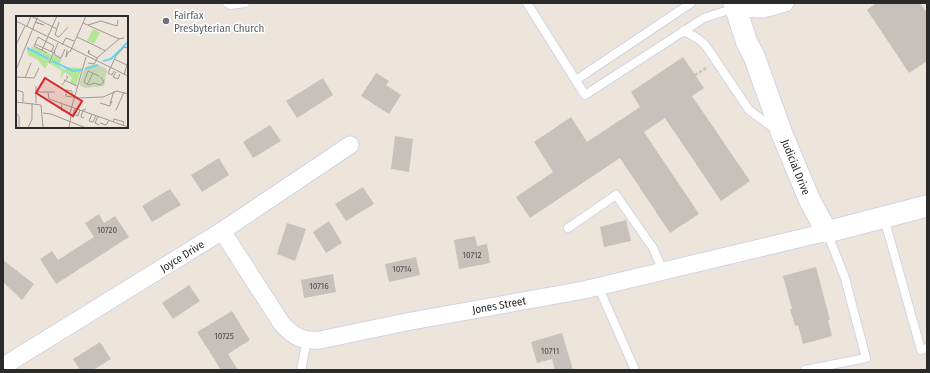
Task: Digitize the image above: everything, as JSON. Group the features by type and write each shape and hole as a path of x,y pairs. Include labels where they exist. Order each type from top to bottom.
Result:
{"street":[{"path":"734,5 763,9 786,3"},
{"name":"Judicial Drive","path":"734,5 782,134 810,201 827,232"},
{"name":"Joyce Drive","path":"9,361 222,231 350,145"},
{"path":"827,232 927,206"},
{"name":"Jones Street","path":"222,231 282,324 288,331 299,338 307,340 320,340 406,322 598,286 827,232"}],"lane":[{"path":"227,3 230,5 245,3"},
{"path":"527,3 585,95 704,18 734,5"},
{"path":"576,80 691,3"},
{"path":"683,31 704,43 749,110 782,134"},
{"path":"568,228 616,195 653,248 663,271"},
{"path":"884,217 921,350 927,348"},
{"path":"805,370 866,358 845,278 827,232"},
{"path":"598,286 635,370"},
{"path":"301,370 307,340"}],"building":[{"path":"876,3 920,3 927,13 927,61 909,73 867,10"},
{"path":"683,57 704,88 692,96 750,181 721,201 665,118 644,132 699,214 670,233 620,158 530,218 516,197 553,172 534,142 571,117 587,142 640,107 631,92"},
{"path":"376,73 389,81 386,85 401,95 389,114 361,96"},
{"path":"323,78 333,95 297,118 286,101"},
{"path":"270,125 281,141 253,158 243,142"},
{"path":"395,136 413,139 409,172 391,169"},
{"path":"219,158 229,175 202,192 191,175"},
{"path":"363,187 374,204 346,221 335,204"},
{"path":"170,189 181,205 152,222 142,206"},
{"path":"99,214 104,223 115,216 129,237 56,284 40,259 52,251 58,260 94,237 85,223"},
{"path":"626,220 631,241 604,247 600,227"},
{"path":"329,221 342,243 326,253 313,232"},
{"path":"287,223 306,229 295,261 277,254"},
{"path":"475,236 477,246 487,244 490,263 459,269 454,240"},
{"path":"416,257 420,275 389,282 385,264"},
{"path":"3,260 34,284 22,300 3,282"},
{"path":"816,267 830,320 828,320 832,336 803,344 798,325 795,326 790,309 792,309 783,276"},
{"path":"333,274 336,292 304,298 301,280"},
{"path":"189,285 200,301 173,319 162,303"},
{"path":"232,311 250,340 228,354 238,370 221,370 197,332"},
{"path":"562,333 573,370 555,370 552,359 537,363 531,342"},
{"path":"100,342 111,359 93,370 80,370 73,359"}],"place":[{"name":"Fairfax Presbyterian Church","path":"166,21"}]}
